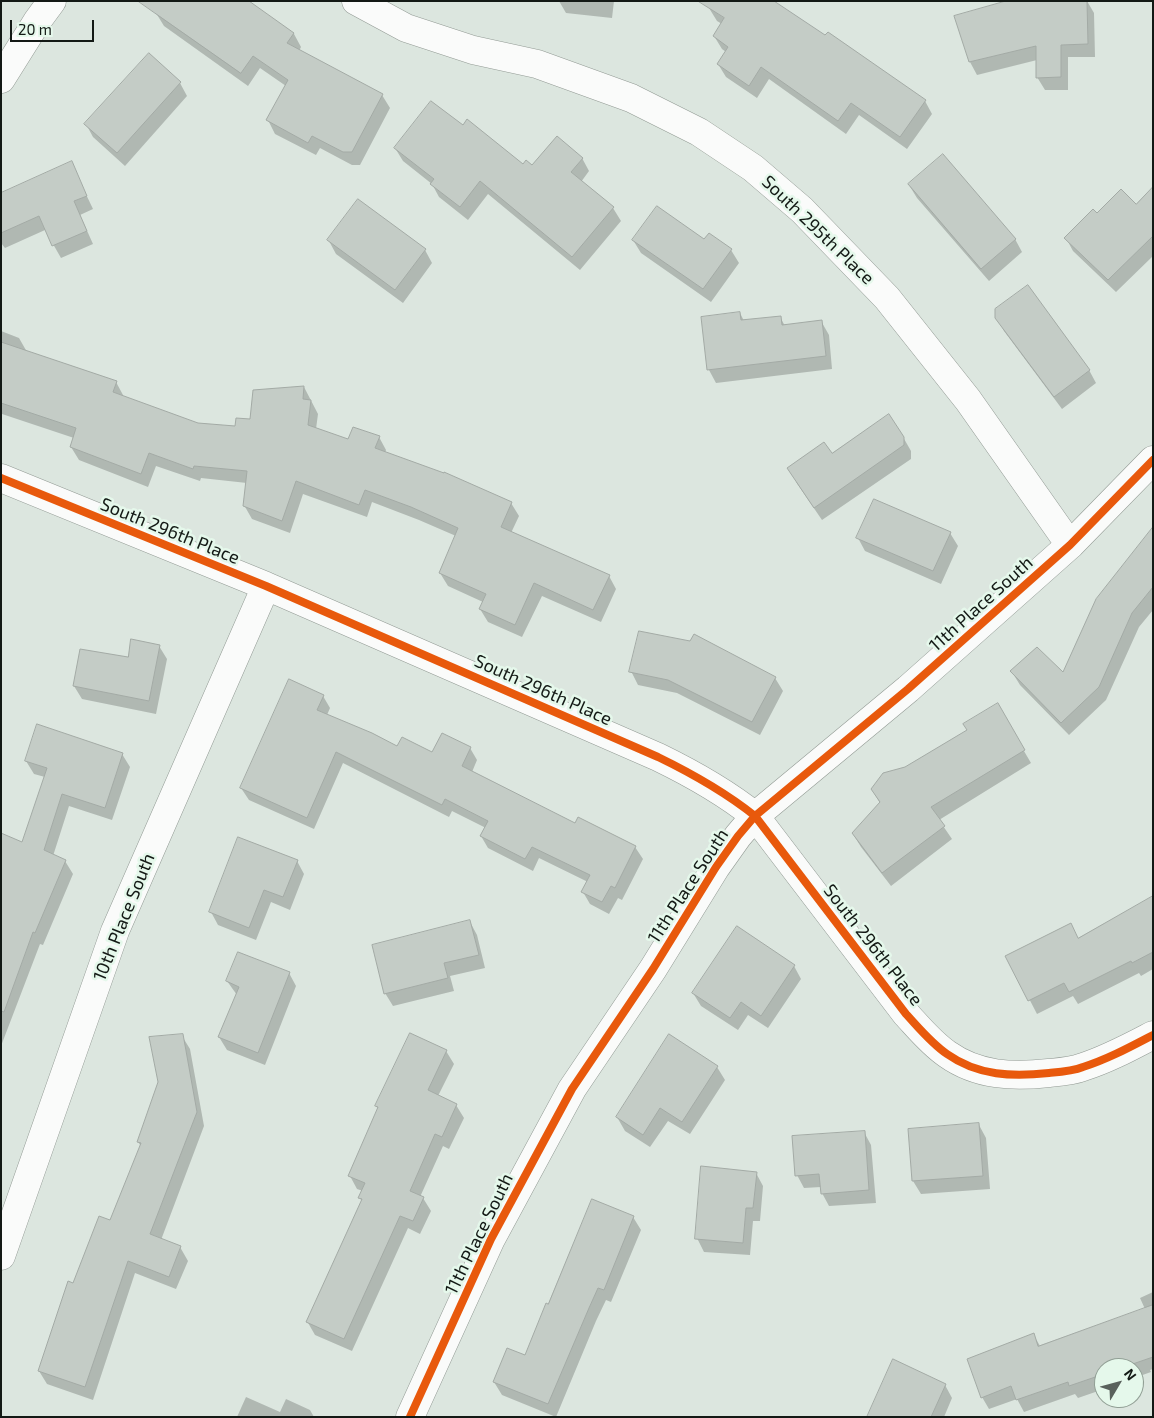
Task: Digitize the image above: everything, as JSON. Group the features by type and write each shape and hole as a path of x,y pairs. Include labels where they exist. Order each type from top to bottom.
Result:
{"street":[{"path":"1,79 52,1"},
{"name":"South 295th Place","path":"356,1 406,28 473,50 537,64 631,98 699,132 753,168 802,210 888,298 968,400 1070,545"},
{"name":"11th Place South","path":"410,1417 491,1239 572,1089 653,969 716,867 738,836 755,816 908,689 1070,545 1153,460"},
{"name":"South 296th Place","path":"1,478 266,586 658,757 699,777 732,798 755,816 906,1014 927,1037 948,1054 972,1067 994,1074 1022,1076 1081,1068 1104,1060 1153,1035"},
{"name":"10th Place South","path":"1,1256 115,931 266,586"}],"building":[{"path":"138,1 249,1 294,33 287,43 383,94 352,152 343,152 312,136 308,143 266,120 288,80 253,56 241,73"},
{"path":"698,1 774,1 825,35 828,32 926,100 900,137 851,103 838,121 761,67 749,86 717,64 728,47 713,36 724,18"},
{"path":"1006,1 1087,1 1088,44 1061,45 1061,77 1036,78 1036,46 969,62 954,16"},
{"path":"149,53 181,82 117,153 84,124"},
{"path":"431,101 463,125 467,119 523,164 526,160 532,165 557,136 583,158 571,172 614,207 572,257 480,181 460,207 430,184 434,179 394,148"},
{"path":"943,154 1016,239 981,269 908,184"},
{"path":"72,161 87,196 74,201 87,231 52,246 39,216 1,233 1,193"},
{"path":"1153,187 1153,236 1108,280 1064,238 1093,209 1097,213 1121,189 1136,204"},
{"path":"358,199 426,249 395,290 327,240"},
{"path":"657,206 704,239 709,233 732,249 703,289 632,240"},
{"path":"1028,285 1090,370 1054,397 995,318 995,309"},
{"path":"740,312 741,320 781,316 782,325 822,320 826,356 707,370 701,317"},
{"path":"1,342 117,381 113,392 198,423 235,426 236,418 250,419 253,390 304,386 303,399 311,400 308,425 348,439 353,427 380,436 375,448 444,472 512,502 501,527 610,575 593,610 534,583 515,625 479,609 486,594 439,573 458,528 411,507 365,490 359,505 296,481 282,521 243,506 247,471 194,466 193,469 149,453 141,474 70,447 76,428 1,403"},
{"path":"889,414 904,437 904,445 814,508 787,468 824,442 832,453"},
{"path":"874,499 951,532 933,571 856,538"},
{"path":"1153,527 1153,587 1132,613 1099,687 1061,723 1010,671 1037,647 1063,672 1096,599"},
{"path":"639,631 690,641 694,634 776,677 752,722 668,680 629,672"},
{"path":"131,639 160,645 149,701 73,686 80,649 128,657"},
{"path":"289,679 324,695 317,710 372,733 397,746 402,737 432,752 442,733 471,747 462,766 575,823 578,817 636,846 615,888 611,886 602,902 581,892 590,875 532,847 525,859 480,836 488,821 445,799 442,805 336,752 307,818 240,788"},
{"path":"998,703 1025,750 931,807 945,826 882,873 852,833 880,802 871,789 883,773 905,767 967,730 963,724"},
{"path":"37,724 123,753 105,808 62,794 44,850 66,860 35,933 33,932 4,1012 1,1011 1,833 22,842 47,768 25,761"},
{"path":"238,837 298,860 283,897 264,890 249,928 209,912"},
{"path":"1153,896 1153,952 1069,992 1064,983 1028,1001 1005,956 1071,923 1078,938"},
{"path":"470,920 479,955 444,963 448,978 384,994 372,945"},
{"path":"737,926 795,965 761,1016 741,1002 730,1018 692,993"},
{"path":"238,952 290,972 258,1053 218,1037 239,987 226,981"},
{"path":"410,1033 447,1050 428,1090 457,1104 442,1137 435,1134 410,1191 424,1197 413,1221 400,1216 344,1339 306,1322 362,1199 358,1198 365,1183 348,1176 378,1107 375,1106"},
{"path":"183,1034 197,1112 150,1234 181,1246 169,1277 128,1261 85,1387 38,1371 68,1281 73,1283 99,1216 110,1220 141,1143 137,1142 158,1082 149,1037"},
{"path":"669,1034 718,1066 682,1122 660,1108 643,1135 616,1117"},
{"path":"979,1123 983,1176 912,1181 908,1129"},
{"path":"865,1131 869,1190 821,1194 819,1174 795,1176 792,1136"},
{"path":"701,1166 757,1172 753,1208 746,1208 743,1243 695,1239"},
{"path":"592,1199 634,1216 604,1290 598,1288 548,1404 493,1382 507,1348 525,1355"},
{"path":"1153,1305 1153,1357 1144,1360 1144,1358 1094,1358 1094,1377 1069,1386 1068,1382 1016,1400 1011,1386 981,1398 967,1359 1034,1333 1038,1346"},
{"path":"893,1359 946,1384 931,1417 867,1417"}],"cycle path":[{"path":"410,1417 491,1239 572,1089 653,969 716,867 738,836 755,816 908,689 1070,545 1153,460"},
{"path":"1,478 266,586 658,757 708,784 755,816 906,1014 925,1035 947,1054 971,1067 1009,1075 1066,1071 1101,1060 1153,1035"}]}
